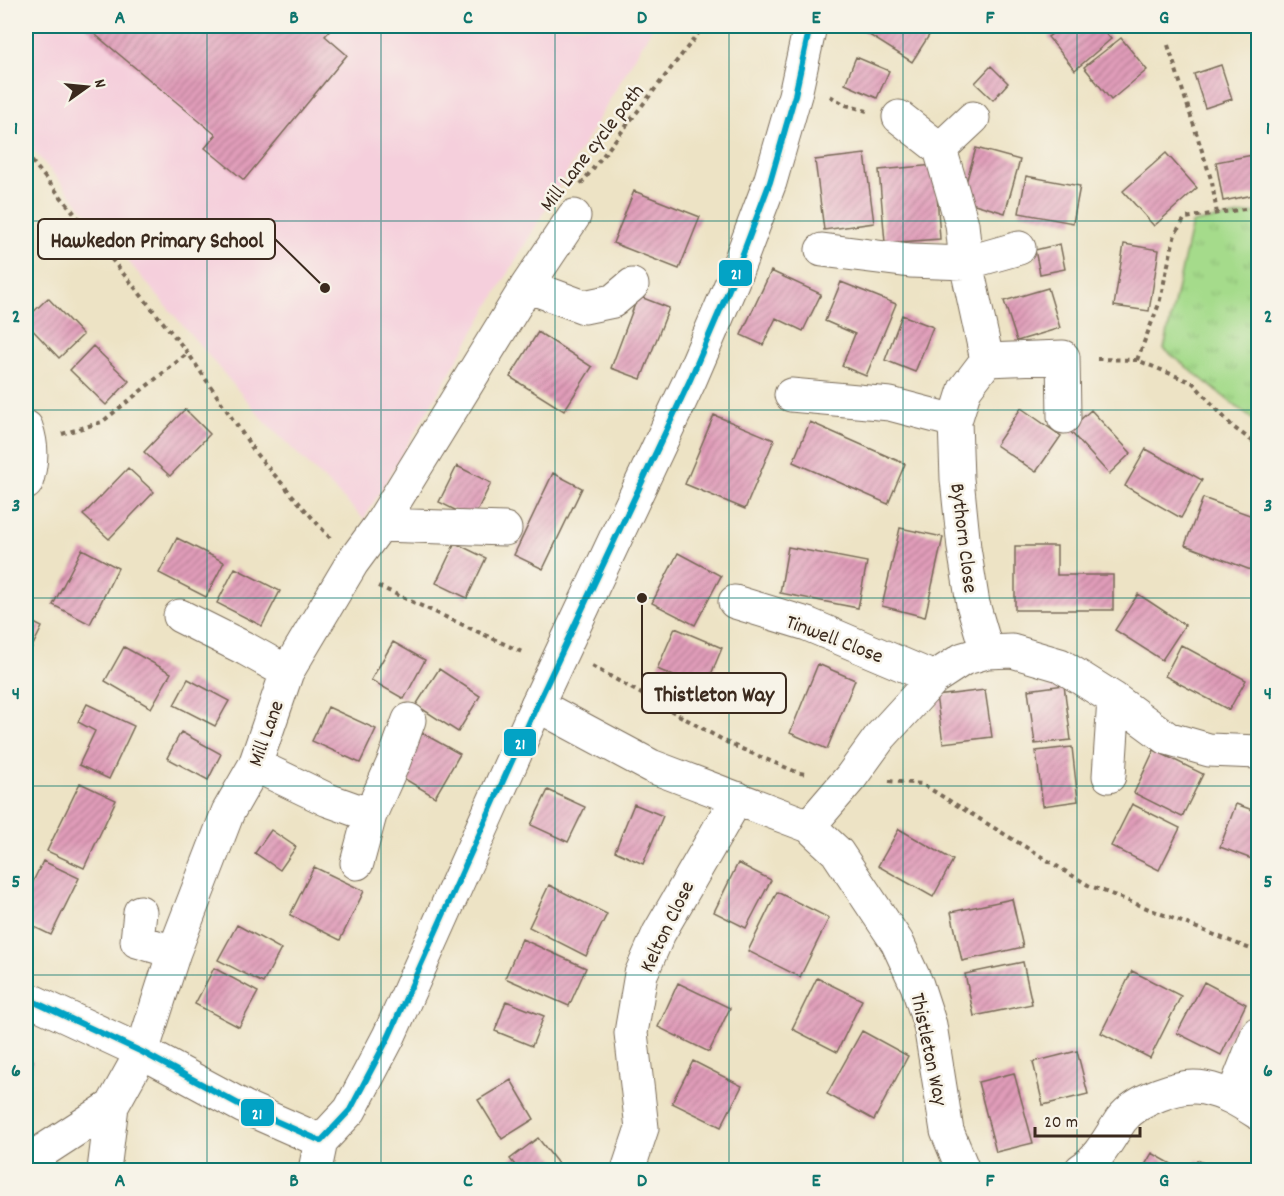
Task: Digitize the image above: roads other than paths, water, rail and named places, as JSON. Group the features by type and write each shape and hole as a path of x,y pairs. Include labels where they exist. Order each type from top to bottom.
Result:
{"street":[{"path":"26,998 142,1052 244,1107 318,1156 350,1110 389,1036 537,705 690,380 733,280 773,171 795,95 810,26"},
{"path":"899,117 940,148 962,224 966,263 987,360 1063,357 1064,417"},
{"path":"940,148 973,118"},
{"name":"Mill Lane","path":"104,1170 111,1106 142,1052 174,952 228,812 255,765 287,672 352,563 380,525 577,202"},
{"path":"822,250 910,261 966,263 1019,248"},
{"path":"527,286 584,307 613,301 632,285"},
{"name":"Bythorn Close","path":"987,360 965,389 955,421 957,479 964,548 973,604 987,652"},
{"path":"791,395 890,404 955,421"},
{"path":"26,483 29,435"},
{"path":"380,525 505,529"},
{"name":"Tinwell Close","path":"735,602 807,624 934,678"},
{"path":"180,616 287,672"},
{"path":"809,826 851,777 880,737 934,678 963,659 987,652 1012,651 1059,665 1114,699 1167,738 1209,750 1258,752"},
{"path":"1108,776 1114,699"},
{"name":"Thistleton Way","path":"537,705 651,766 809,826 837,852 897,942 917,986 930,1025 947,1131 963,1170"},
{"path":"357,862 370,815 409,720"},
{"path":"255,765 328,801 370,815"},
{"name":"Kelton Close","path":"628,1170 642,1128 631,1033 641,974 659,933 737,798"},
{"path":"140,912 137,941 174,952"},
{"path":"1081,1170 1101,1151 1123,1118 1149,1098 1172,1091 1202,1087 1246,1105 1258,1034"},
{"name":"Mill Lane","path":"26,1162 111,1106"}],"place":[{"name":"Hawkedon Primary School","path":"325,288"},
{"name":"Thistleton Way","path":"642,598"}]}
